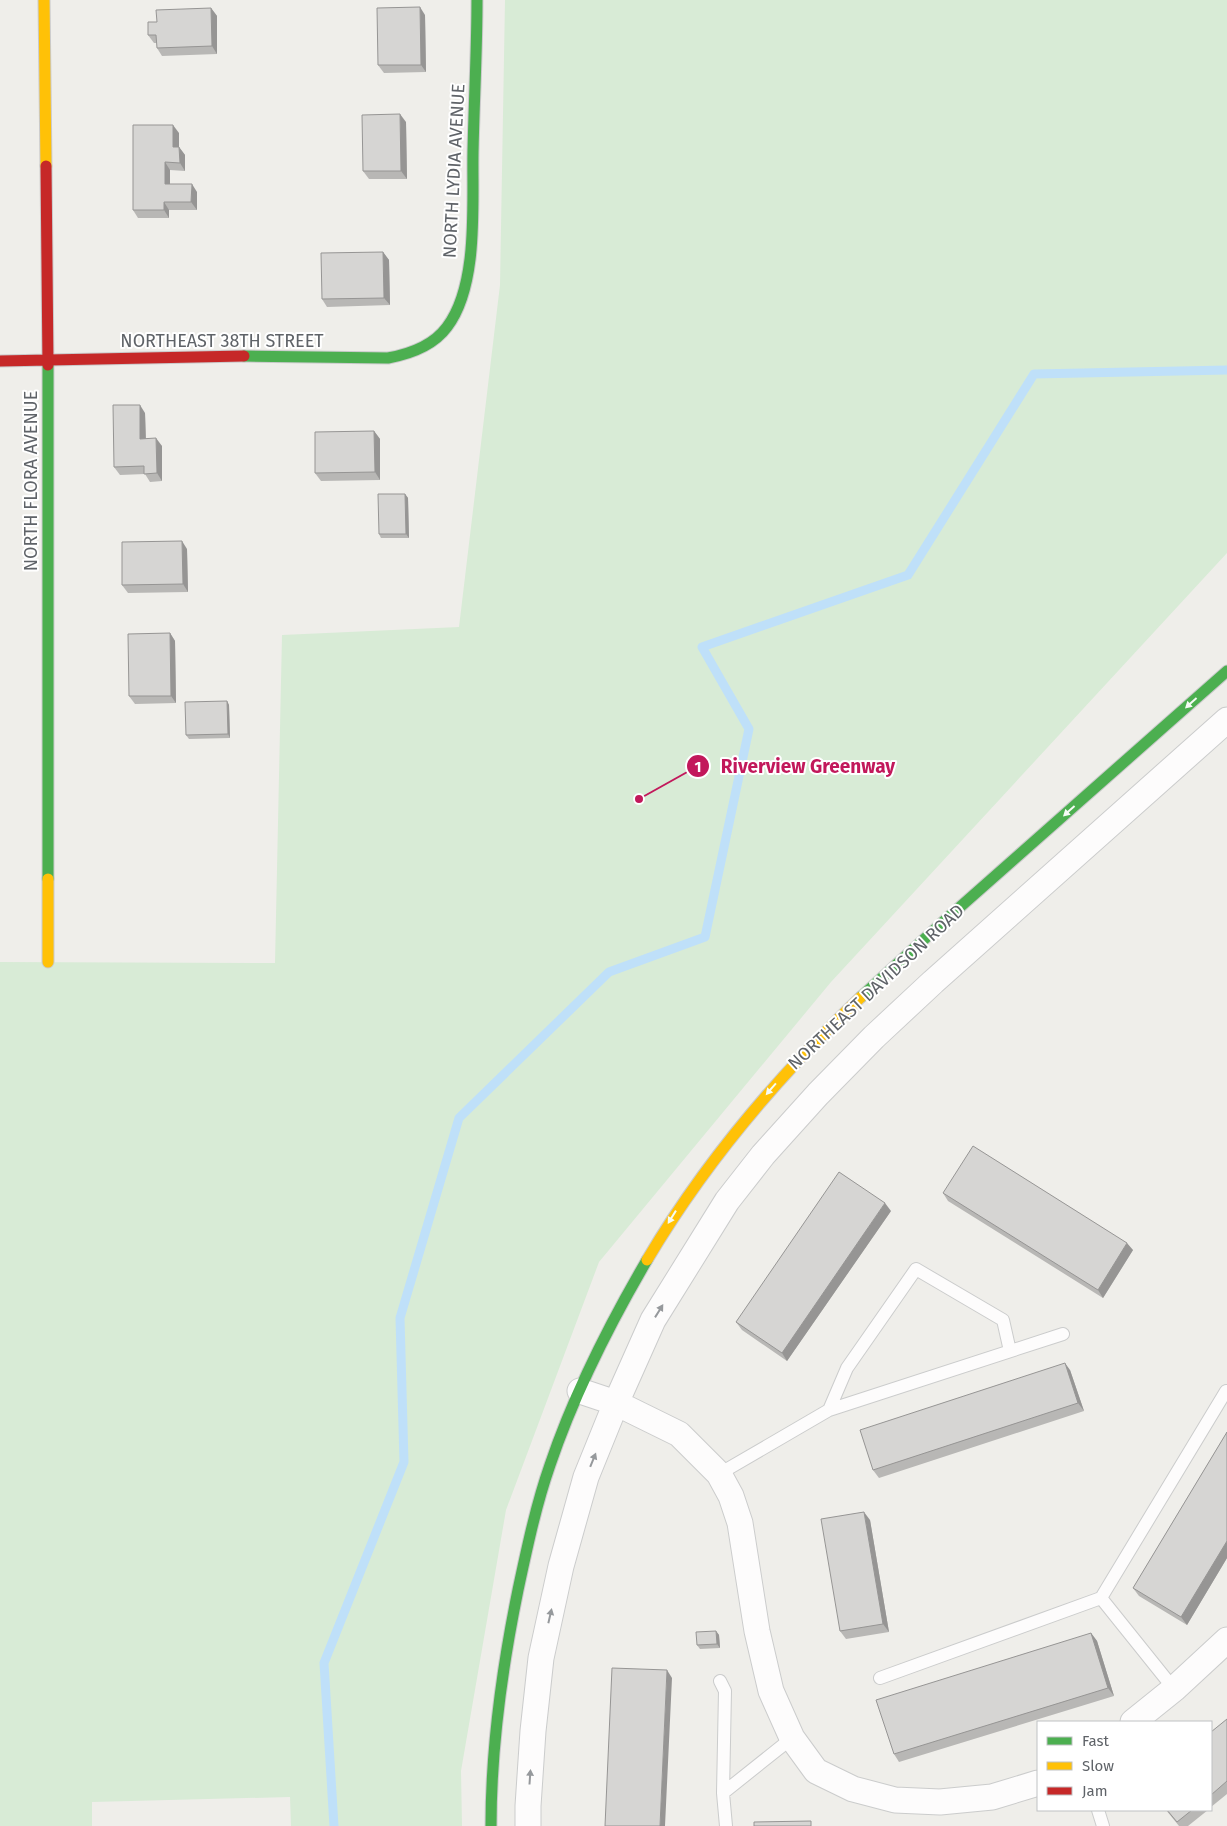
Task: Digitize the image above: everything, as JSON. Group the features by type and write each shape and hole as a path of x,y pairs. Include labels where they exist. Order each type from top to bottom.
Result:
{"street":[{"name":"NORTH FLORA AVENUE","path":"44,0 48,361 48,962"},
{"name":"NORTH LYDIA AVENUE","path":"438,336 448,326 458,309 470,253 477,0"},
{"name":"NORTHEAST 38TH STREET","path":"0,362 240,356 398,358 417,351 438,336"},
{"name":"NORTHEAST DAVIDSON ROAD","path":"491,1826 496,1720 503,1662 523,1560 550,1465 580,1390 628,1293 651,1251 690,1189 737,1128 785,1073 850,1006 1227,671"},
{"name":"NORTHEAST DAVIDSON ROAD","path":"528,1826 533,1731 541,1658 562,1566 586,1477 653,1320 728,1201 775,1141 855,1056 926,988 1227,720"},
{"path":"580,1390 616,1403 679,1434 719,1474 731,1496 740,1523 757,1631 771,1691 792,1738 816,1771 853,1788 895,1800 940,1802 992,1797 1037,1783"},
{"path":"1134,1721 1174,1690 1227,1640"}],"lane":[{"path":"829,1410 847,1368 916,1269 1003,1320 1010,1350"},
{"path":"719,1474 829,1410 1063,1334"},
{"path":"880,1678 1101,1598 1226,1391"},
{"path":"1101,1598 1174,1690"},
{"path":"720,1681 725,1691 723,1793 726,1826"},
{"path":"723,1793 792,1738"},
{"path":"1098,1811 1103,1826"}],"green space":[{"path":"505,0 1227,0 1227,553 831,982 599,1262 506,1510 461,1771 462,1826 291,1826 290,1797 92,1802 92,1826 0,1826 0,962 275,963 282,635 459,627 500,285"}],"building":[{"path":"420,7 421,65 378,65 377,8"},
{"path":"211,8 212,46 157,48 156,35 148,35 148,22 157,22 156,10"},
{"path":"400,114 401,171 363,171 362,115"},
{"path":"133,125 173,125 173,147 179,147 180,163 165,162 165,184 192,184 191,202 164,202 164,210 133,210"},
{"path":"383,252 384,298 322,299 321,253"},
{"path":"113,405 140,405 140,439 156,438 157,473 144,474 144,466 114,467"},
{"path":"374,431 375,472 315,473 315,432"},
{"path":"378,494 405,494 406,534 379,534"},
{"path":"182,541 183,584 122,585 122,542"},
{"path":"170,633 171,696 129,696 128,634"},
{"path":"227,701 228,734 186,735 185,702"},
{"path":"973,1146 1127,1243 1098,1290 943,1193"},
{"path":"839,1172 885,1203 782,1353 736,1322"},
{"path":"1065,1363 1078,1403 873,1470 860,1430"},
{"path":"1227,1432 1227,1541 1181,1617 1133,1588"},
{"path":"864,1512 883,1624 840,1631 821,1519"},
{"path":"716,1631 717,1644 697,1645 696,1632"},
{"path":"1091,1633 1108,1688 894,1754 876,1700"},
{"path":"612,1668 667,1670 660,1826 605,1826"},
{"path":"1227,1719 1227,1781 1212,1794 1212,1731"},
{"path":"1168,1811 1191,1811 1177,1822"},
{"path":"811,1821 811,1826 754,1826 754,1822"}],"waterway":[{"path":"334,1826 324,1663 404,1462 400,1318 459,1118 609,972 705,937 749,729 702,647 908,575 1034,374 1227,370"}],"traffic: fast":[{"path":"244,356 388,358 405,354 428,344 447,327 457,310 464,289 472,243 477,0"},
{"path":"48,365 48,879"},
{"path":"861,997 1227,671"},
{"path":"491,1826 495,1737 502,1678 518,1590 540,1496 560,1438 581,1386 619,1309 647,1260"}],"traffic: slow":[{"path":"44,0 46,166"},
{"path":"48,879 48,962"},
{"path":"647,1260 693,1189 745,1121 772,1089 861,997"}],"traffic: jam":[{"path":"46,166 48,365"},
{"path":"0,361 244,356"}],"place":[{"name":"Riverview Greenway","path":"639,799"}]}
